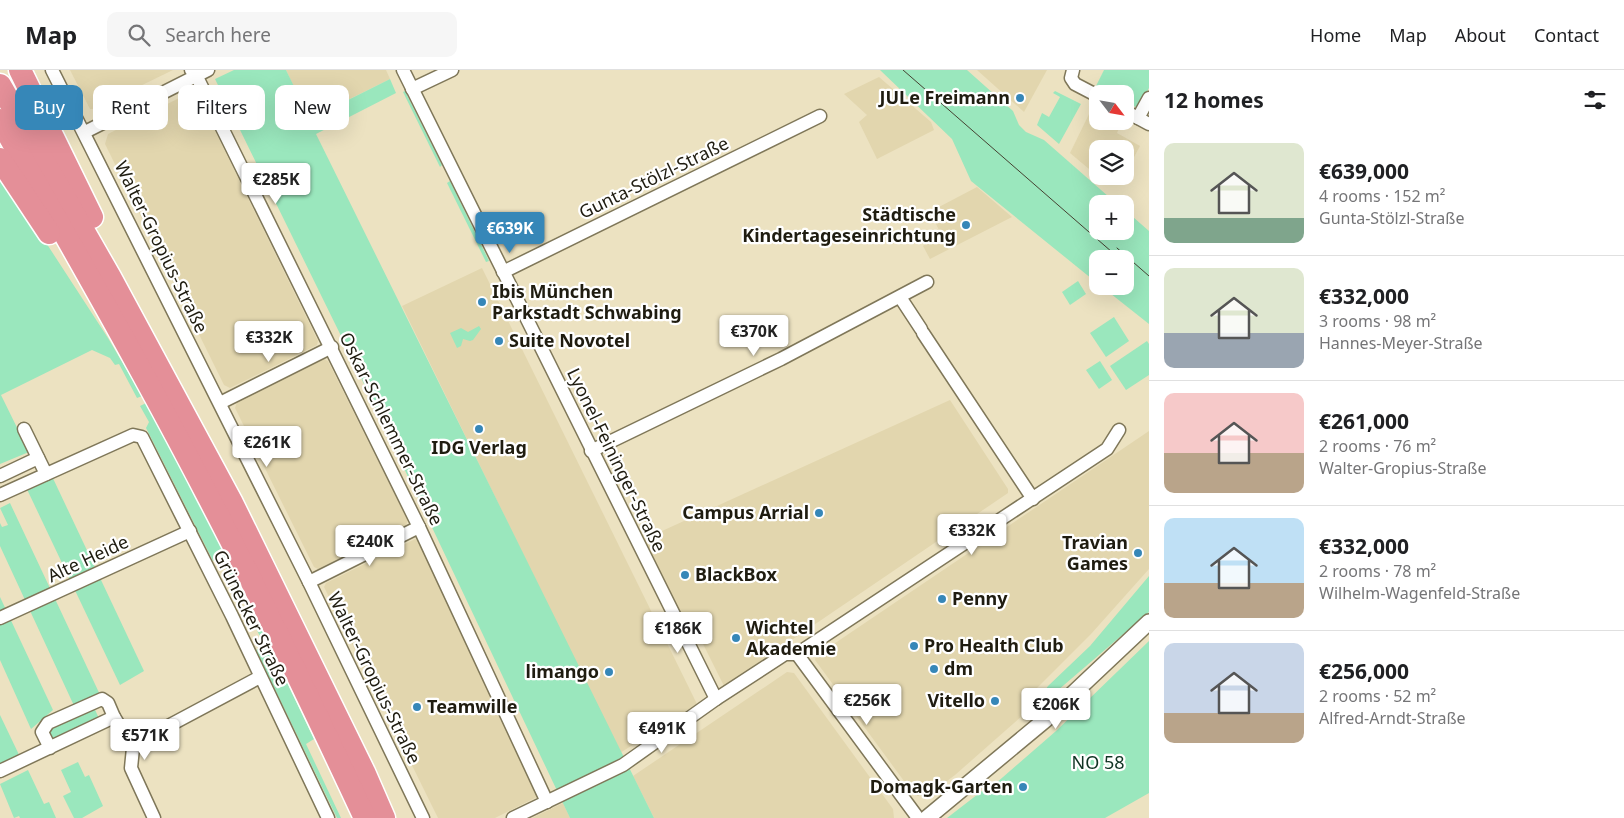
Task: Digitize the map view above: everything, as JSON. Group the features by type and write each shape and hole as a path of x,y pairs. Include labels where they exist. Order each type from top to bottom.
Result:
{"highway":[{"path":"20,70 103,240 102,280"},
{"path":"0,85 102,280 305,690 365,818"},
{"path":"0,120 102,280 232,503 364,772 384,818"},
{"path":"0,159 77,274 102,280"}],"street":[{"name":"Walter-Gropius-Straße","path":"52,70 309,582 423,818"},
{"name":"Lyonel-Feininger-Straße","path":"402,70 716,699"},
{"path":"412,89 452,70"},
{"path":"1073,70 1071,78 1075,84 1089,91"},
{"path":"84,132 198,72"},
{"name":"Oskar-Schlemmer-Straße","path":"198,72 419,527 547,802"},
{"path":"1144,121 1149,98"},
{"name":"Gunta-Stölzl-Straße","path":"503,272 820,116"},
{"path":"592,451 692,403 927,282"},
{"path":"900,297 1033,499"},
{"path":"220,404 332,347"},
{"path":"0,495 46,474 24,429"},
{"path":"513,818 623,765 716,699 786,654 797,654 1107,450 1120,430"},
{"name":"Grünecker Straße","path":"46,474 133,435 139,435 190,531 328,818"},
{"path":"0,476 38,458"},
{"path":"309,582 419,527"},
{"name":"Alte Heide","path":"0,618 190,531"},
{"path":"927,818 1045,720 1149,622"},
{"path":"797,654 918,818"},
{"path":"132,748 142,740 260,677"},
{"path":"50,748 42,732 48,723 102,699 108,703 132,748 131,768 154,818"},
{"path":"0,771 114,717"}],"shaded area":[{"path":"70,70 173,70 142,85 93,85 93,109 90,109 83,95 83,85 78,85"},
{"path":"286,70 386,70 390,79 349,99 349,85 293,85"},
{"name":"JULe Freimann","path":"977,70 1047,70 1024,112"},
{"path":"879,77 931,122 934,130 877,159 859,122 867,115 844,94"},
{"path":"178,99 178,130 215,130 318,341 317,345 230,388 224,385 105,144 108,134 116,130 168,130 168,104"},
{"path":"1089,114 1089,130 1118,130 1117,133 1129,140 1089,140 1089,169 1070,153"},
{"path":"1134,143 1140,146 1134,157"},
{"name":"Städtische Kindertageseinrichtung","path":"977,187 1012,217 930,259 923,246 939,230 933,218 941,214 937,208"},
{"path":"482,268 697,704 620,753 402,306"},
{"path":"324,359 328,361 408,521 406,525 318,569 314,567 235,408 237,402"},
{"path":"950,400 1008,489 1008,493 724,686 697,632 689,636 640,541"},
{"path":"1149,431 1149,569 1091,634 1034,691 1038,702 955,775 927,796 915,796 815,660 816,656"},
{"path":"415,539 419,541 541,791 539,796 495,818 438,818 324,587 326,583"},
{"path":"787,672 794,673 893,809 894,818 654,818 633,776"},
{"path":"563,803 570,818 532,818"}],"green space":[{"path":"234,70 286,70 293,85 275,85 275,130 324,130 316,134 654,818 570,818 344,342 240,130 265,130 265,85 218,85 215,79"},
{"path":"880,70 967,70 1013,111 1019,125 1026,132 1044,140 1089,179 1089,185 1095,185 1107,195 1089,195 1089,240 1134,240 1134,218 1149,231 1149,324 1112,295 1134,295 1134,250 1089,250 1089,277 971,181 952,139"},
{"path":"1104,70 1149,70 1149,88 1138,108 1134,106 1134,85 1096,85"},
{"path":"390,79 396,93 349,117 349,100"},
{"path":"405,91 442,165 440,167 403,92"},
{"path":"1055,91 1081,104 1059,144 1037,125 1042,113 1049,117 1060,97 1053,93"},
{"path":"0,172 108,338 142,396 137,398 119,364 115,365 110,358 92,350 1,395 29,452 0,464"},
{"path":"450,181 489,261 486,262 447,183"},
{"path":"1078,281 1086,294 1070,305 1062,292"},
{"path":"1114,317 1129,341 1106,357 1090,333"},
{"path":"479,326 481,329 473,340 463,339 461,346 457,348 450,333 461,328 468,332"},
{"path":"1147,341 1149,344 1149,375 1126,390 1110,366"},
{"path":"1100,361 1112,380 1099,389 1086,370"},
{"path":"146,403 206,516 238,582 234,584 221,558 213,561 146,428 149,422 140,406"},
{"path":"50,472 144,671 120,685 24,483"},
{"path":"10,503 102,699 92,703 101,723 50,748 42,732 76,710 0,546 0,523 2,527 8,525 0,508"},
{"path":"1149,576 1149,612 1050,697 1046,696 1044,692 1048,686 1090,646"},
{"path":"0,597 53,710 31,729 0,660"},
{"path":"259,624 314,739 306,744 341,818 337,818 256,650 264,645 255,626"},
{"name":"NO 58","path":"1149,641 1149,793 1105,818 947,818 982,791 995,784 1056,731"},
{"path":"0,715 22,761 0,771"},
{"path":"78,762 85,777 89,775 103,806 82,818 74,818 63,796 71,792 61,770"},
{"path":"28,770 44,804 49,802 56,818 20,818 19,816 14,818 0,784"}],"tram line":[{"path":"903,70 1110,250"},
{"path":"1117,248 1149,276"}],"place":[{"name":"JULe Freimann","path":"1020,98"},
{"name":"Städtische Kindertageseinrichtung","path":"966,225"},
{"name":"Ibis München Parkstadt Schwabing","path":"482,302"},
{"name":"Suite Novotel","path":"499,341"},
{"name":"IDG Verlag","path":"479,429"},
{"name":"Campus Arrial","path":"819,513"},
{"name":"Travian Games","path":"1138,553"},
{"name":"BlackBox","path":"685,575"},
{"name":"Penny","path":"942,599"},
{"name":"Wichtel Akademie","path":"736,638"},
{"name":"Pro Health Club","path":"914,646"},
{"name":"dm","path":"934,669"},
{"name":"limango","path":"609,672"},
{"name":"Vitello","path":"995,701"},
{"name":"Teamwille","path":"417,707"},
{"name":"Domagk-Garten","path":"1023,787"}]}
